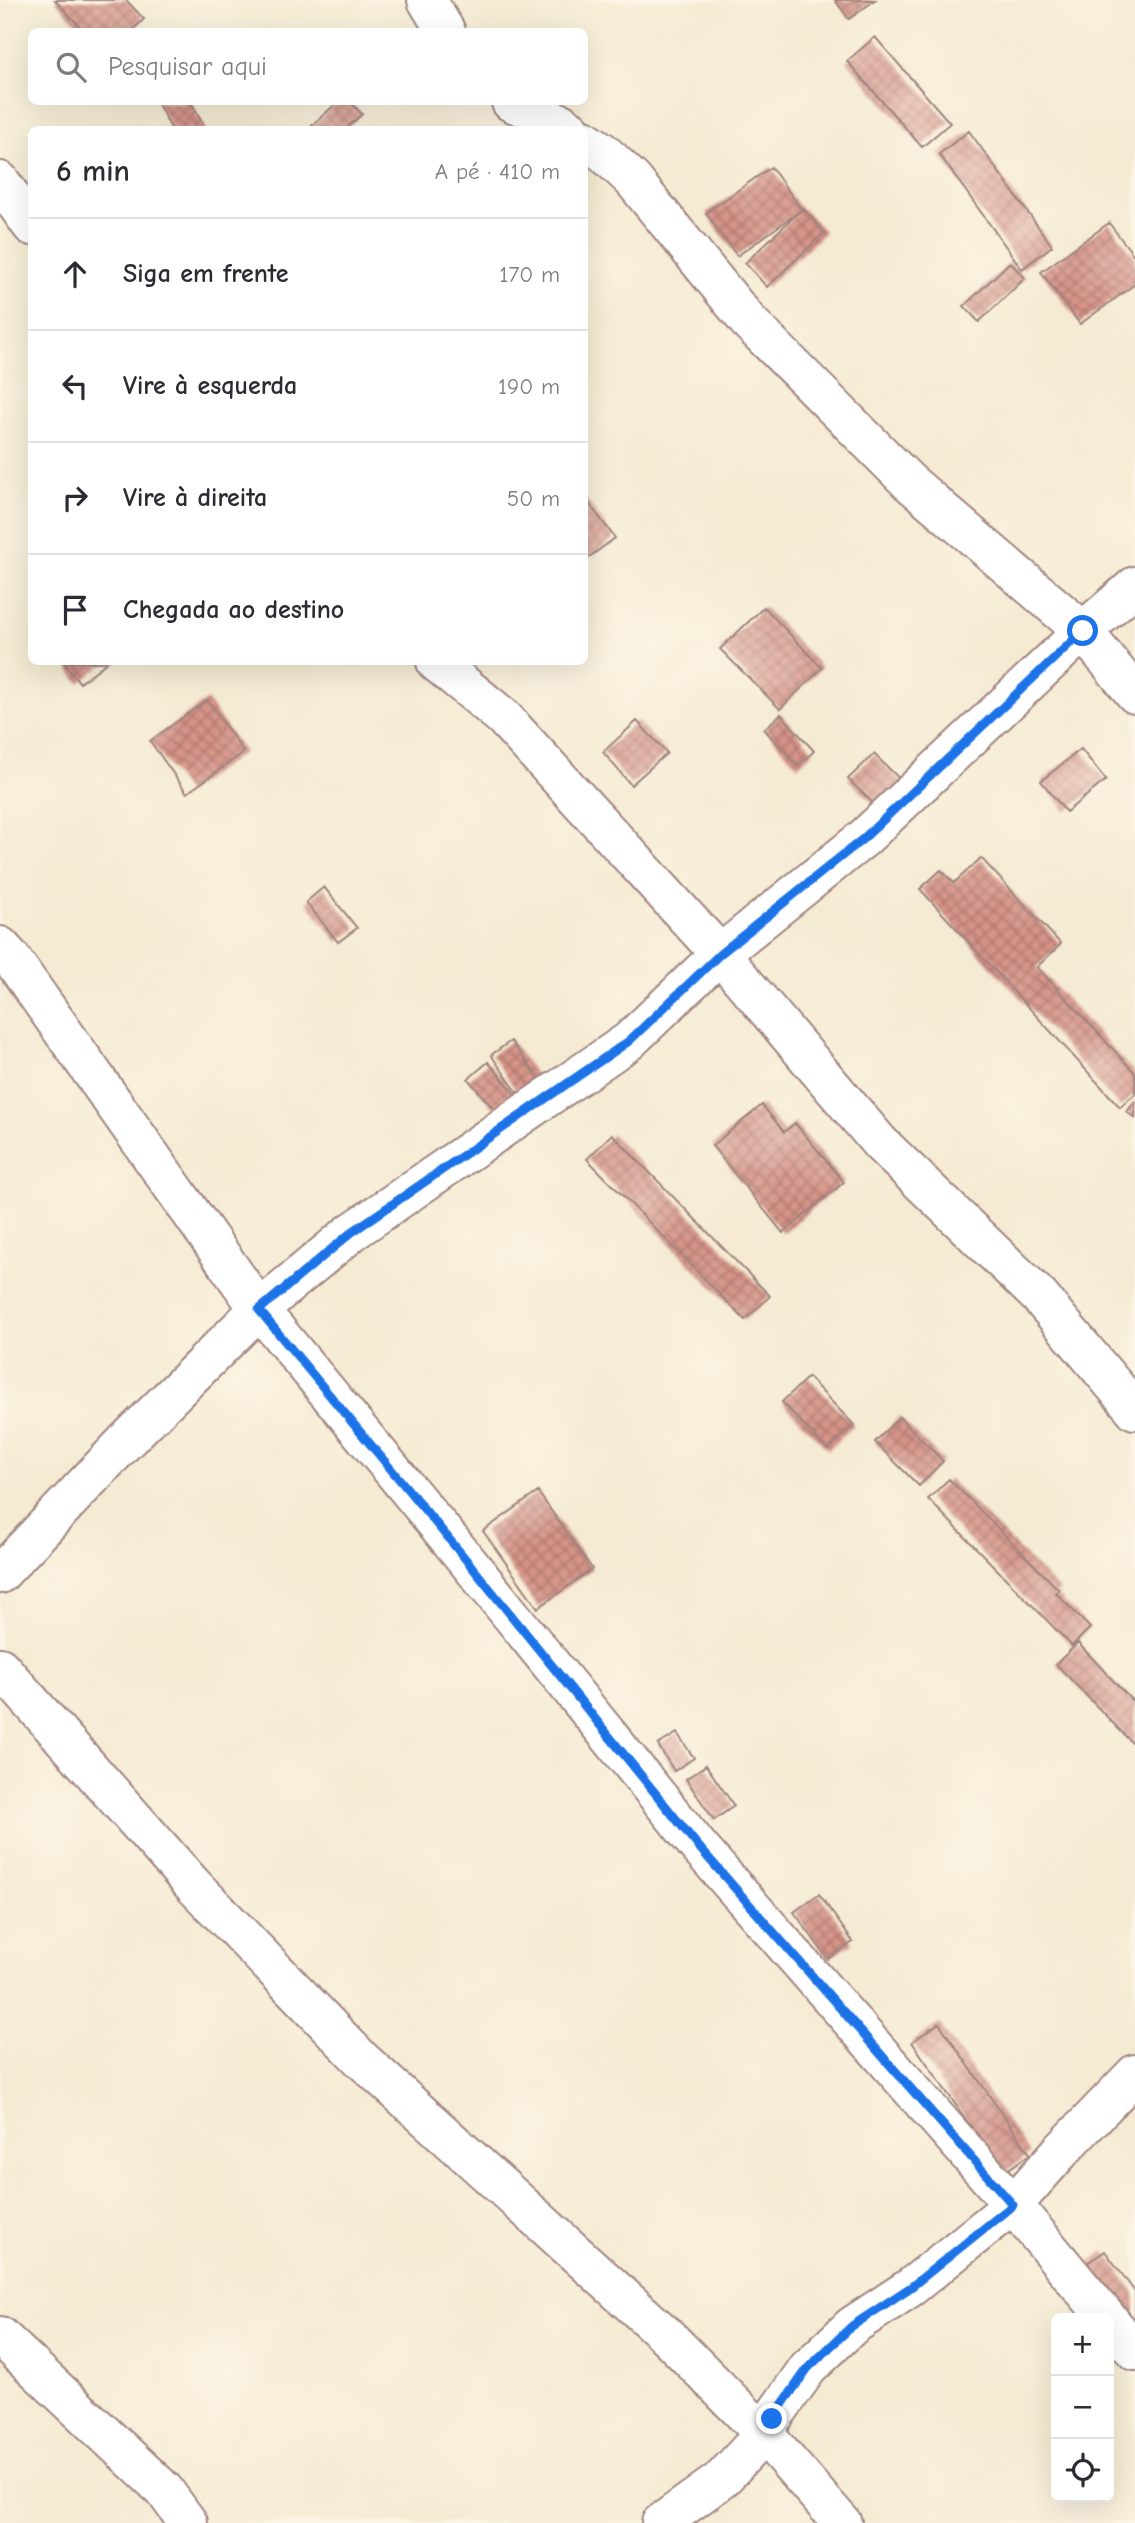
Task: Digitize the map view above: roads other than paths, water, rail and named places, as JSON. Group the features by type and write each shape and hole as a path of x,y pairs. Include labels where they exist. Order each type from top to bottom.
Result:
{"street":[{"path":"427,0 444,28"},
{"path":"517,105 565,126"},
{"path":"588,142 634,180 748,321 908,481 1083,631 1135,694"},
{"path":"0,181 28,220"},
{"path":"0,1574 125,1442 259,1310 352,1232 629,1041 720,954 864,838 1083,631 1135,586"},
{"path":"440,665 503,716 720,954 880,1143 1039,1296 1135,1410"},
{"path":"0,946 259,1310 698,1846 1013,2205 1103,2313"},
{"path":"0,1667 193,1885 361,2059 670,2339 764,2434 842,2523"},
{"path":"661,2523 722,2479 764,2434 808,2368 852,2326 911,2287 1013,2205 1135,2074"},
{"path":"1114,2326 1135,2351"},
{"path":"0,2336 164,2490 188,2523"}]}
